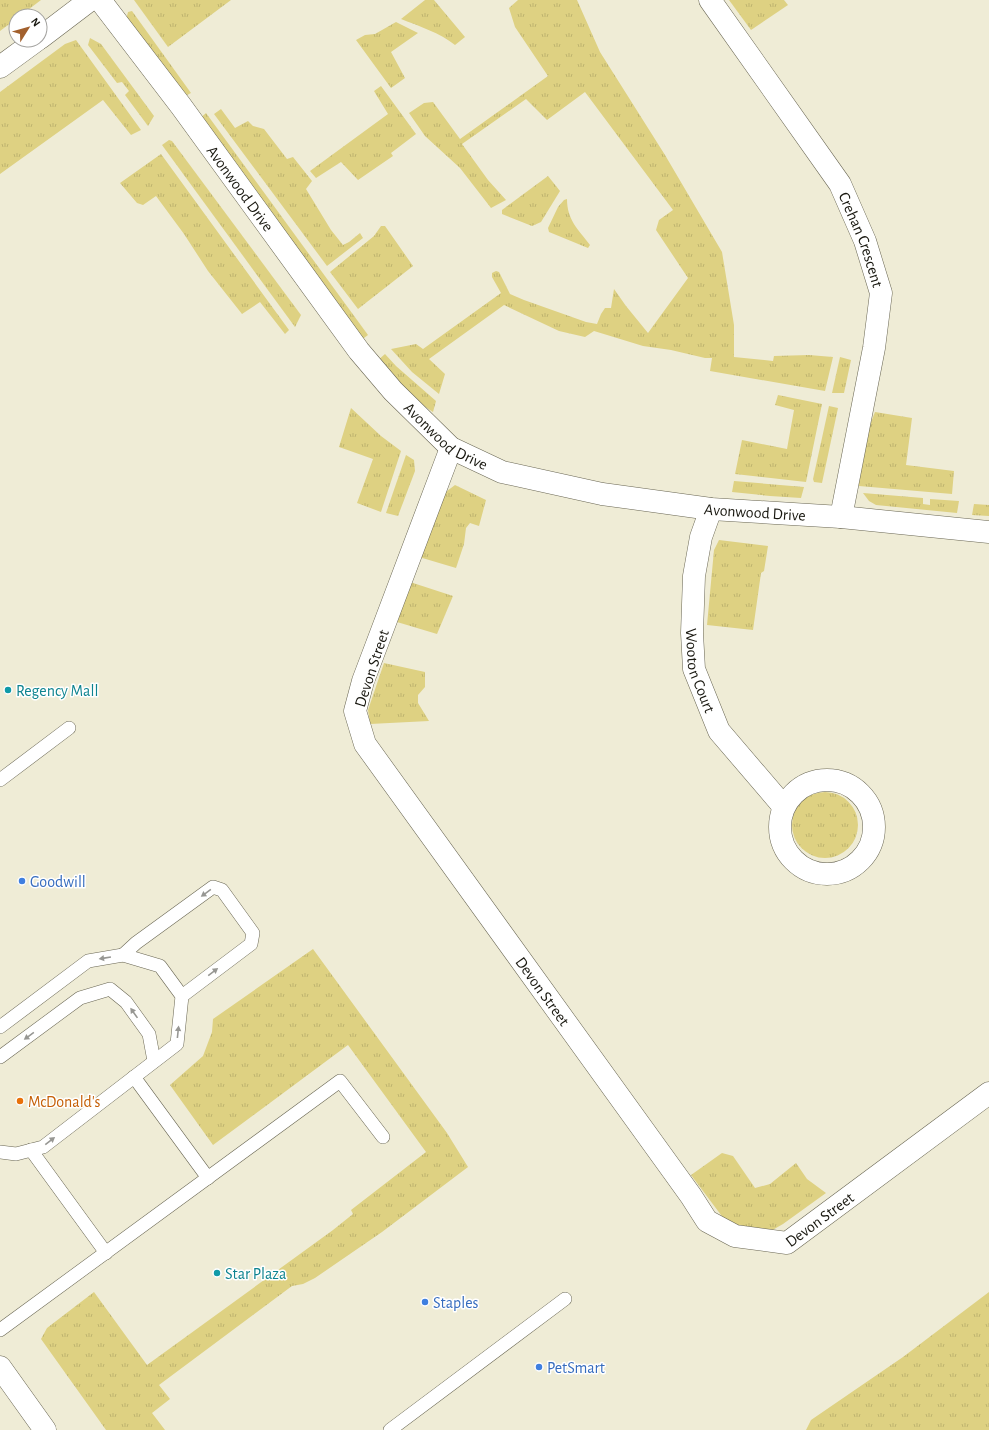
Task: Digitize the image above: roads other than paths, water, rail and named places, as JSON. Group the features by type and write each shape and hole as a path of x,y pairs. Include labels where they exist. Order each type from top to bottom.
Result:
{"street":[{"path":"48,32 90,0"},
{"name":"Avonwood Drive","path":"100,0 181,106 359,351 393,391 452,448 502,472 602,494 711,509 841,517 989,532"},
{"name":"Crehan Crescent","path":"710,0 840,184 865,241 881,293 874,348 841,517"},
{"path":"0,67 26,48"},
{"name":"Devon Street","path":"452,448 361,688 355,711 365,744 691,1196 707,1221 735,1236 787,1243 989,1093"},
{"name":"Wooton Court","path":"711,509 701,537 694,576 692,633 694,669 719,731 784,807"},
{"path":"818,780 829,780 845,783 859,792 865,799 872,814 874,830 870,846 861,860 841,872 825,875 811,872 797,863 786,851 781,840 780,823 784,807 790,797 802,786 818,780"},
{"path":"0,1368 45,1430"}],"lane":[{"path":"0,780 69,728"},
{"path":"124,955 136,943 213,887 222,890 253,933 251,944 182,996"},
{"path":"0,1027 88,961 124,955 160,966 182,996 177,1044 43,1147 16,1154 0,1152"},
{"path":"0,1057 80,998 110,989 126,1002 149,1034 154,1061"},
{"path":"134,1077 208,1178"},
{"path":"0,1330 340,1081 383,1137"},
{"path":"31,1150 106,1253"},
{"path":"390,1430 565,1299"}],"place":[{"name":"Regency Mall","path":"8,690"},
{"name":"Goodwill","path":"22,881"},
{"name":"McDonald's","path":"20,1101"},
{"name":"Star Plaza","path":"217,1273"},
{"name":"Staples","path":"425,1302"},
{"name":"PetSmart","path":"539,1367"}]}
